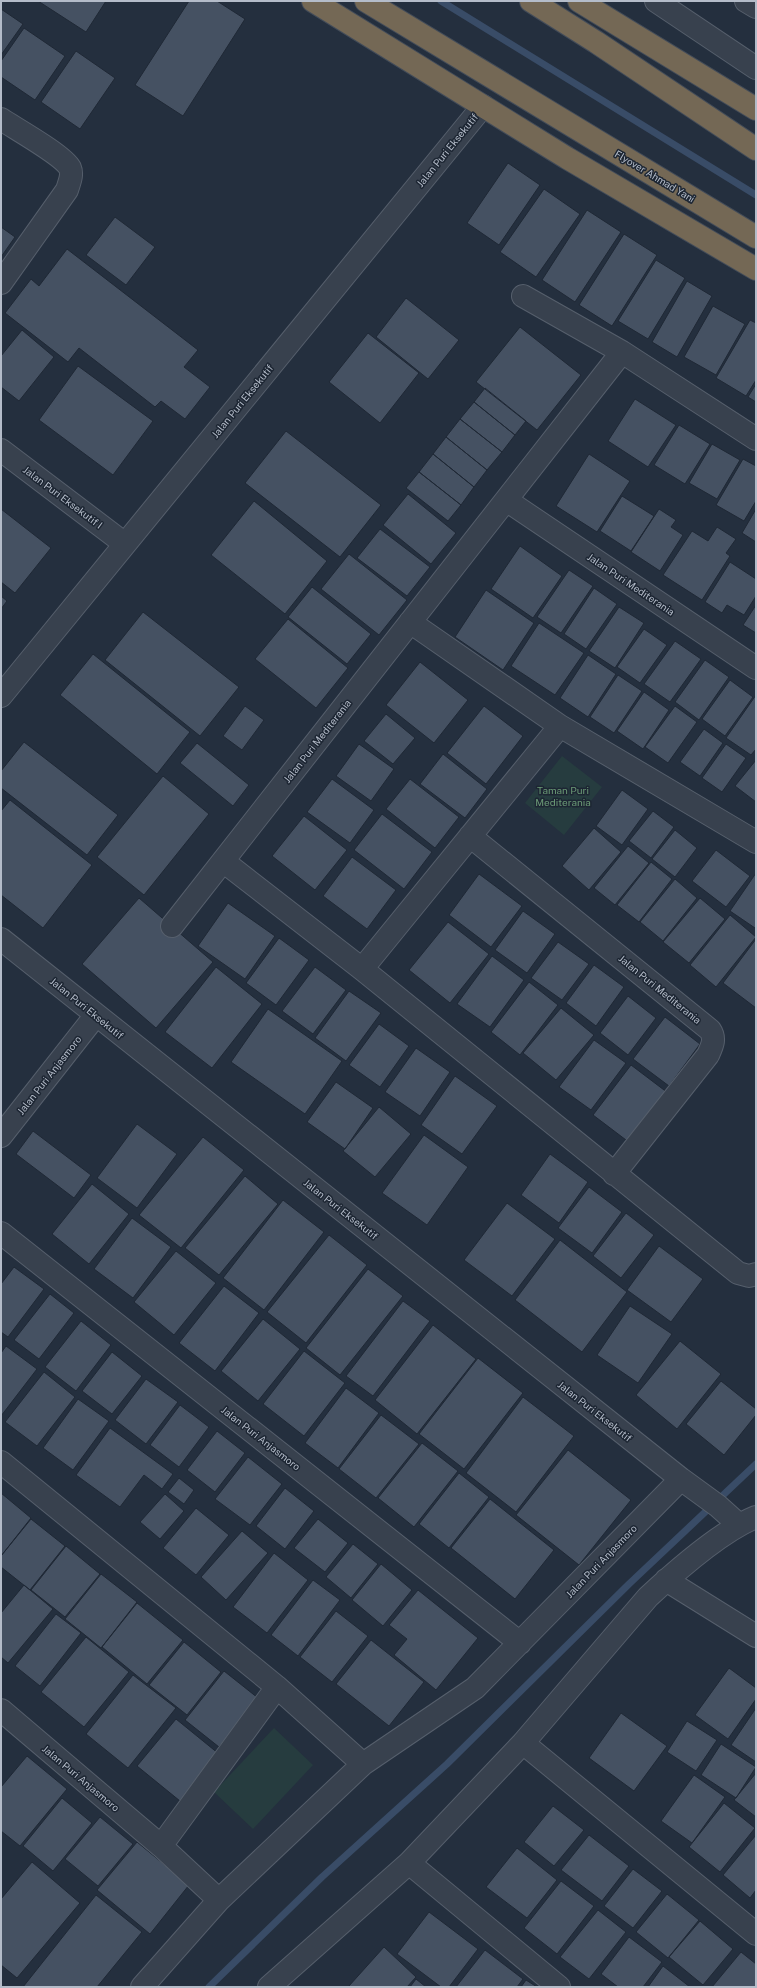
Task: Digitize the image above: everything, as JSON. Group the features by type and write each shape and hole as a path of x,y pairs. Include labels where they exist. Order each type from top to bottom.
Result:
{"highway":[{"path":"313,1 567,158 756,268"},
{"name":"Flyover Ahmad Yani","path":"366,1 756,237"},
{"path":"531,1 596,42 756,149"},
{"path":"579,1 756,109"}],"street":[{"path":"656,1 756,68"},
{"path":"746,1 756,7"},
{"name":"Jalan Puri Eksekutif","path":"1,696 483,106"},
{"path":"1,119 53,152 70,169 71,178 67,190 1,283"},
{"path":"523,296 622,352 756,439"},
{"name":"Jalan Puri Mediterania","path":"172,926 622,352"},
{"name":"Jalan Puri Eksekutif I","path":"1,450 125,544"},
{"name":"Jalan Puri Mediterania","path":"506,500 756,668"},
{"path":"410,622 560,726 756,842"},
{"path":"362,969 560,726"},
{"name":"Jalan Puri Mediterania","path":"470,836 710,1030 712,1034 712,1047 708,1055 614,1174"},
{"path":"223,861 362,969 738,1273 748,1276 756,1274"},
{"name":"Jalan Puri Eksekutif","path":"1,939 685,1482 716,1505 747,1521"},
{"name":"Jalan Puri Anjasmoro","path":"1,1136 96,1015"},
{"name":"Jalan Puri Anjasmoro","path":"1,1233 520,1643"},
{"path":"1,1462 277,1687 363,1764"},
{"name":"Jalan Puri Anjasmoro","path":"142,1987 219,1900 363,1764 475,1688 685,1482"},
{"path":"275,1985 409,1863 523,1743 648,1597 666,1580 747,1521"},
{"path":"666,1580 756,1636"},
{"path":"161,1846 277,1687"},
{"name":"Jalan Puri Anjasmoro","path":"1,1710 161,1846 219,1900"},
{"path":"523,1743 756,1934"},
{"path":"409,1863 559,1987"}],"green space":[{"name":"Taman Puri Mediterania","path":"562,756 602,787 564,835 525,803"},
{"path":"274,1728 313,1765 253,1829 214,1792"}],"building":[{"path":"38,1 106,1 86,32"},
{"path":"189,1 217,1 245,19 183,116 135,85"},
{"path":"1,9 23,24 1,55"},
{"path":"24,28 65,56 35,100 1,77 1,61"},
{"path":"76,51 115,78 80,129 41,102"},
{"path":"508,163 540,185 499,245 467,223"},
{"path":"544,189 580,214 536,277 500,252"},
{"path":"587,210 621,232 575,302 542,280"},
{"path":"115,217 155,247 126,285 86,255"},
{"path":"1,227 15,237 1,257"},
{"path":"624,234 657,255 612,326 579,305"},
{"path":"67,249 198,350 184,367 210,387 185,419 161,401 155,407 79,348 68,362 5,313 31,279 39,286"},
{"path":"656,260 685,278 648,339 618,321"},
{"path":"687,281 712,296 677,357 652,342"},
{"path":"406,298 459,340 428,379 376,337"},
{"path":"713,306 745,324 716,375 684,357"},
{"path":"750,320 756,323 756,380 746,396 716,378"},
{"path":"520,327 581,375 537,430 476,382"},
{"path":"22,330 54,357 19,401 1,387 1,356"},
{"path":"368,333 419,373 380,423 329,382"},
{"path":"78,366 153,421 113,475 39,420"},
{"path":"756,384 756,402 748,397"},
{"path":"485,388 526,421 515,435 474,402"},
{"path":"635,399 676,425 648,467 608,441"},
{"path":"474,402 515,435 502,452 460,419"},
{"path":"460,419 502,452 487,470 446,437"},
{"path":"679,425 710,444 685,484 654,465"},
{"path":"286,431 381,505 340,557 245,483"},
{"path":"446,437 487,470 474,487 433,454"},
{"path":"712,444 740,460 717,499 689,483"},
{"path":"433,454 474,487 461,505 419,472"},
{"path":"589,454 630,481 597,532 556,506"},
{"path":"743,459 756,466 756,501 744,521 716,505"},
{"path":"419,472 461,505 448,521 406,488"},
{"path":"408,494 456,533 431,564 383,525"},
{"path":"622,496 654,516 631,551 600,531"},
{"path":"254,501 327,561 285,614 211,555"},
{"path":"1,509 51,548 15,593 1,582"},
{"path":"659,509 676,520 671,527 683,535 660,571 631,552"},
{"path":"756,509 756,542 742,533"},
{"path":"717,527 736,539 726,553 730,556 702,600 663,575 692,531 708,541"},
{"path":"380,529 430,567 407,596 357,558"},
{"path":"520,546 562,576 533,618 491,589"},
{"path":"349,554 407,600 379,635 321,589"},
{"path":"730,562 756,579 756,596 744,615 727,605 722,613 705,602"},
{"path":"569,570 593,586 561,633 537,617"},
{"path":"312,587 371,634 347,664 288,617"},
{"path":"594,588 617,604 586,649 564,634"},
{"path":"486,590 534,623 503,670 455,637"},
{"path":"1,596 7,601 1,609"},
{"path":"756,605 756,633 743,625"},
{"path":"619,607 644,623 615,668 589,651"},
{"path":"143,612 239,687 200,736 105,660"},
{"path":"288,619 348,668 316,708 255,659"},
{"path":"539,623 584,653 555,695 511,666"},
{"path":"644,629 667,645 640,683 617,667"},
{"path":"675,641 701,659 670,702 644,684"},
{"path":"93,654 190,732 157,774 60,695"},
{"path":"588,655 616,674 588,717 560,698"},
{"path":"705,660 729,677 699,720 675,702"},
{"path":"420,662 468,700 434,743 386,705"},
{"path":"618,675 642,691 614,733 590,717"},
{"path":"730,680 753,697 725,736 702,719"},
{"path":"644,692 669,710 643,749 617,731"},
{"path":"756,695 756,749 751,755 726,738"},
{"path":"245,706 264,720 242,750 223,736"},
{"path":"484,706 523,736 486,784 447,753"},
{"path":"675,706 697,722 668,763 645,747"},
{"path":"386,714 415,738 393,764 364,741"},
{"path":"704,729 723,743 700,776 680,762"},
{"path":"24,742 118,815 87,855 1,788 1,771"},
{"path":"197,743 249,785 233,806 180,763"},
{"path":"359,744 394,769 371,801 336,776"},
{"path":"726,744 746,758 722,792 702,778"},
{"path":"443,754 487,789 465,818 420,784"},
{"path":"756,760 756,802 735,786"},
{"path":"163,776 209,814 144,895 97,857"},
{"path":"332,779 374,810 350,843 307,812"},
{"path":"410,779 459,817 435,848 386,809"},
{"path":"622,790 648,809 622,845 596,826"},
{"path":"10,800 92,865 43,928 1,895 1,811"},
{"path":"653,811 674,827 651,858 629,841"},
{"path":"382,814 432,852 404,889 354,850"},
{"path":"304,816 347,850 315,890 272,856"},
{"path":"594,828 621,852 589,890 562,866"},
{"path":"675,830 697,848 675,877 652,859"},
{"path":"628,846 649,863 615,905 594,888"},
{"path":"716,850 750,876 726,907 692,881"},
{"path":"352,857 396,890 367,929 323,896"},
{"path":"651,862 672,879 639,922 617,905"},
{"path":"756,873 756,927 755,928 730,911"},
{"path":"479,874 522,906 491,947 449,915"},
{"path":"675,879 697,898 663,941 640,922"},
{"path":"139,898 213,962 156,1028 82,964"},
{"path":"700,898 725,919 689,963 663,942"},
{"path":"228,903 275,936 245,979 198,946"},
{"path":"523,911 555,934 527,973 495,950"},
{"path":"730,915 756,937 716,987 690,965"},
{"path":"448,922 489,954 450,1003 409,970"},
{"path":"279,938 309,960 276,1005 246,983"},
{"path":"756,939 756,1008 723,983"},
{"path":"558,942 589,964 562,1000 531,978"},
{"path":"492,956 524,980 490,1027 457,1004"},
{"path":"594,965 624,987 596,1026 566,1003"},
{"path":"216,967 262,1004 212,1068 165,1032"},
{"path":"315,967 346,990 313,1034 282,1011"},
{"path":"529,982 558,1005 520,1055 491,1032"},
{"path":"349,991 381,1013 346,1061 315,1038"},
{"path":"628,996 656,1018 628,1055 600,1033"},
{"path":"561,1008 594,1035 556,1080 523,1053"},
{"path":"268,1009 342,1061 305,1114 231,1062"},
{"path":"665,1017 700,1044 669,1086 633,1059"},
{"path":"379,1024 409,1046 380,1087 349,1065"},
{"path":"594,1040 626,1063 591,1110 559,1087"},
{"path":"416,1048 450,1072 420,1116 385,1092"},
{"path":"631,1065 668,1093 630,1143 593,1115"},
{"path":"455,1076 497,1106 462,1154 421,1125"},
{"path":"336,1082 373,1108 345,1149 307,1122"},
{"path":"379,1107 411,1134 375,1177 343,1151"},
{"path":"137,1124 177,1154 137,1208 97,1178"},
{"path":"33,1131 91,1175 74,1198 16,1154"},
{"path":"424,1135 468,1167 427,1225 382,1193"},
{"path":"203,1137 244,1170 181,1248 139,1215"},
{"path":"550,1154 588,1182 559,1223 521,1195"},
{"path":"245,1176 278,1204 219,1275 185,1248"},
{"path":"92,1184 129,1214 89,1264 52,1234"},
{"path":"589,1187 622,1212 592,1253 558,1228"},
{"path":"283,1200 324,1232 264,1310 223,1278"},
{"path":"507,1203 555,1239 512,1296 464,1260"},
{"path":"626,1213 654,1235 621,1278 593,1256"},
{"path":"132,1218 171,1247 133,1298 94,1269"},
{"path":"329,1235 367,1265 306,1343 267,1312"},
{"path":"560,1240 627,1292 582,1352 515,1300"},
{"path":"659,1246 703,1279 671,1322 627,1290"},
{"path":"176,1251 216,1283 174,1335 134,1302"},
{"path":"14,1267 44,1289 8,1337 1,1332 1,1284"},
{"path":"368,1269 403,1296 340,1375 306,1348"},
{"path":"224,1286 259,1313 215,1371 179,1343"},
{"path":"50,1294 74,1313 39,1359 14,1340"},
{"path":"403,1301 430,1321 373,1396 346,1376"},
{"path":"630,1306 672,1334 638,1383 597,1355"},
{"path":"263,1319 300,1349 258,1401 221,1371"},
{"path":"81,1321 111,1345 76,1391 45,1367"},
{"path":"433,1325 476,1359 417,1434 375,1400"},
{"path":"680,1341 721,1374 677,1429 636,1395"},
{"path":"6,1346 37,1369 1,1416 1,1353"},
{"path":"304,1351 345,1383 304,1436 263,1404"},
{"path":"112,1352 142,1376 112,1414 82,1391"},
{"path":"478,1358 523,1393 464,1469 419,1434"},
{"path":"44,1372 75,1397 37,1446 5,1422"},
{"path":"146,1379 178,1402 146,1444 115,1420"},
{"path":"721,1381 756,1409 756,1415 724,1455 686,1424"},
{"path":"346,1388 379,1413 338,1468 305,1443"},
{"path":"523,1397 574,1436 516,1512 466,1473"},
{"path":"78,1399 109,1421 73,1470 43,1448"},
{"path":"180,1405 209,1427 179,1467 150,1445"},
{"path":"381,1415 419,1444 376,1498 339,1469"},
{"path":"110,1428 173,1474 162,1489 144,1475 120,1507 76,1475"},
{"path":"217,1431 245,1453 215,1492 187,1470"},
{"path":"422,1443 458,1471 414,1527 378,1498"},
{"path":"568,1450 631,1500 579,1565 516,1515"},
{"path":"248,1457 282,1484 250,1525 215,1499"},
{"path":"459,1473 489,1497 449,1548 419,1524"},
{"path":"179,1478 194,1490 184,1504 168,1492"},
{"path":"285,1488 314,1511 285,1549 256,1526"},
{"path":"1,1493 31,1518 1,1556"},
{"path":"165,1494 184,1511 160,1539 140,1522"},
{"path":"490,1499 554,1550 515,1599 451,1548"},
{"path":"196,1508 229,1535 196,1575 163,1548"},
{"path":"31,1519 65,1546 30,1590 1,1567 1,1556"},
{"path":"318,1519 348,1543 325,1572 294,1548"},
{"path":"242,1531 268,1553 226,1600 201,1577"},
{"path":"353,1544 378,1564 351,1598 326,1577"},
{"path":"66,1546 100,1574 65,1617 31,1590"},
{"path":"274,1553 308,1580 267,1633 233,1607"},
{"path":"381,1564 412,1590 383,1626 352,1600"},
{"path":"101,1574 137,1602 101,1648 65,1619"},
{"path":"313,1580 340,1600 298,1656 271,1635"},
{"path":"24,1585 53,1609 8,1663 1,1657 1,1613"},
{"path":"418,1590 478,1638 436,1690 394,1655 407,1639 389,1625"},
{"path":"137,1603 183,1640 147,1684 102,1647"},
{"path":"336,1611 368,1636 332,1682 300,1657"},
{"path":"56,1614 81,1633 40,1686 15,1666"},
{"path":"86,1637 129,1672 84,1727 41,1692"},
{"path":"371,1640 424,1682 389,1726 336,1684"},
{"path":"184,1642 221,1672 187,1715 149,1685"},
{"path":"729,1668 756,1688 756,1699 728,1739 695,1715"},
{"path":"224,1671 258,1698 219,1747 185,1720"},
{"path":"133,1675 176,1708 128,1768 86,1734"},
{"path":"756,1708 756,1762 731,1745"},
{"path":"621,1713 667,1746 634,1791 589,1758"},
{"path":"176,1719 219,1754 180,1801 137,1766"},
{"path":"687,1721 717,1740 696,1771 667,1752"},
{"path":"721,1744 756,1767 736,1798 701,1775"},
{"path":"27,1756 67,1789 20,1846 1,1831 1,1787"},
{"path":"756,1773 756,1817 734,1800"},
{"path":"694,1775 725,1797 692,1843 661,1821"},
{"path":"62,1798 92,1823 53,1871 23,1846"},
{"path":"724,1803 755,1828 720,1872 689,1847"},
{"path":"553,1806 584,1830 554,1866 524,1842"},
{"path":"100,1817 133,1844 98,1886 65,1859"},
{"path":"589,1835 629,1866 602,1901 561,1870"},
{"path":"756,1835 756,1890 750,1898 723,1875"},
{"path":"137,1842 189,1885 150,1934 97,1890"},
{"path":"517,1848 557,1880 527,1918 486,1887"},
{"path":"32,1862 80,1903 17,1978 1,1965 1,1899"},
{"path":"633,1869 662,1891 633,1928 604,1906"},
{"path":"561,1881 594,1906 557,1954 524,1928"},
{"path":"667,1894 699,1920 668,1958 636,1932"},
{"path":"96,1895 142,1932 97,1987 23,1987"},
{"path":"598,1910 626,1932 589,1979 560,1957"},
{"path":"429,1912 478,1949 449,1987 441,1987 397,1954"},
{"path":"700,1921 733,1949 703,1985 669,1957"},
{"path":"629,1937 662,1962 643,1987 618,1987 601,1974"},
{"path":"384,1947 416,1977 407,1987 349,1986"},
{"path":"485,1950 523,1979 517,1987 456,1987"},
{"path":"741,1952 756,1964 756,1987 712,1987"},
{"path":"663,1966 690,1987 648,1987"},
{"path":"416,1979 426,1987 410,1987"},
{"path":"526,1980 537,1987 521,1987"}],"waterway":[{"path":"441,1 756,195"},
{"path":"209,1987 322,1877 447,1764 629,1584 756,1464"}]}
